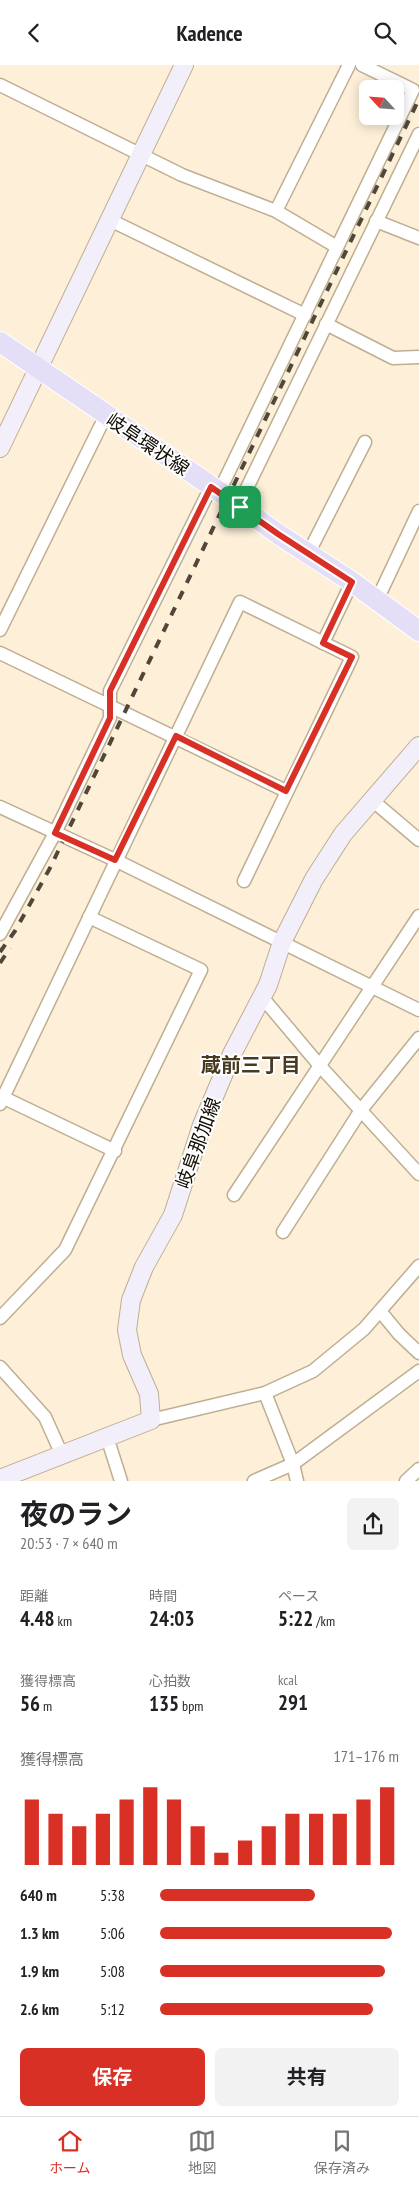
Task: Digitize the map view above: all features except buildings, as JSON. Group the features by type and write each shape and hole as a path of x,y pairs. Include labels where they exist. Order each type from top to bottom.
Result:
{"main road":[{"path":"0,448 184,65"},
{"name":"岐阜環状線","path":"0,342 308,554 352,582 419,631"},
{"name":"岐阜那加線","path":"151,1420 149,1394 132,1355 127,1330 131,1300 144,1267 173,1215 202,1125 232,1054 262,997 276,965 282,942 314,879 343,834 419,746"},
{"path":"0,1479 24,1476 62,1455 151,1420"}],"street":[{"path":"276,211 349,65"},
{"path":"0,934 55,833 110,718 110,691 304,315 413,90 362,65"},
{"path":"0,85 182,175 276,211 337,247"},
{"path":"240,507 326,324 419,135"},
{"path":"110,220 304,315"},
{"path":"376,221 419,238"},
{"path":"326,324 393,358 419,357"},
{"path":"0,630 107,415"},
{"path":"308,554 365,442"},
{"path":"377,600 419,511"},
{"path":"323,643 352,582"},
{"path":"115,1151 1,1099 240,602 352,657 244,881"},
{"path":"0,653 176,736 286,791"},
{"path":"372,800 419,839"},
{"path":"0,807 115,860 419,1010"},
{"path":"234,1195 419,916"},
{"path":"0,1318 65,1250 115,1151 201,970 89,917"},
{"path":"262,997 320,1066 419,1174"},
{"path":"283,1232 361,1110 419,1038"},
{"path":"151,1420 265,1393 313,1371 340,1351 380,1311 419,1266"},
{"path":"380,1311 399,1334 419,1353"},
{"path":"0,1367 45,1417 62,1455"},
{"path":"254,1481 293,1464 419,1371"},
{"path":"265,1393 293,1464 297,1481"},
{"path":"107,1437 121,1481"},
{"path":"406,1481 419,1469"}],"railway":[{"path":"0,952 15,931 50,868 419,99"},
{"path":"0,963 10,948"}],"district":[{"name":"蔵前三丁目","path":"251,1065"}],"route":[{"path":"211,487 240,507 352,582 323,643 352,657 286,791 176,736 115,860 55,833 110,718 110,691 211,487"}]}
